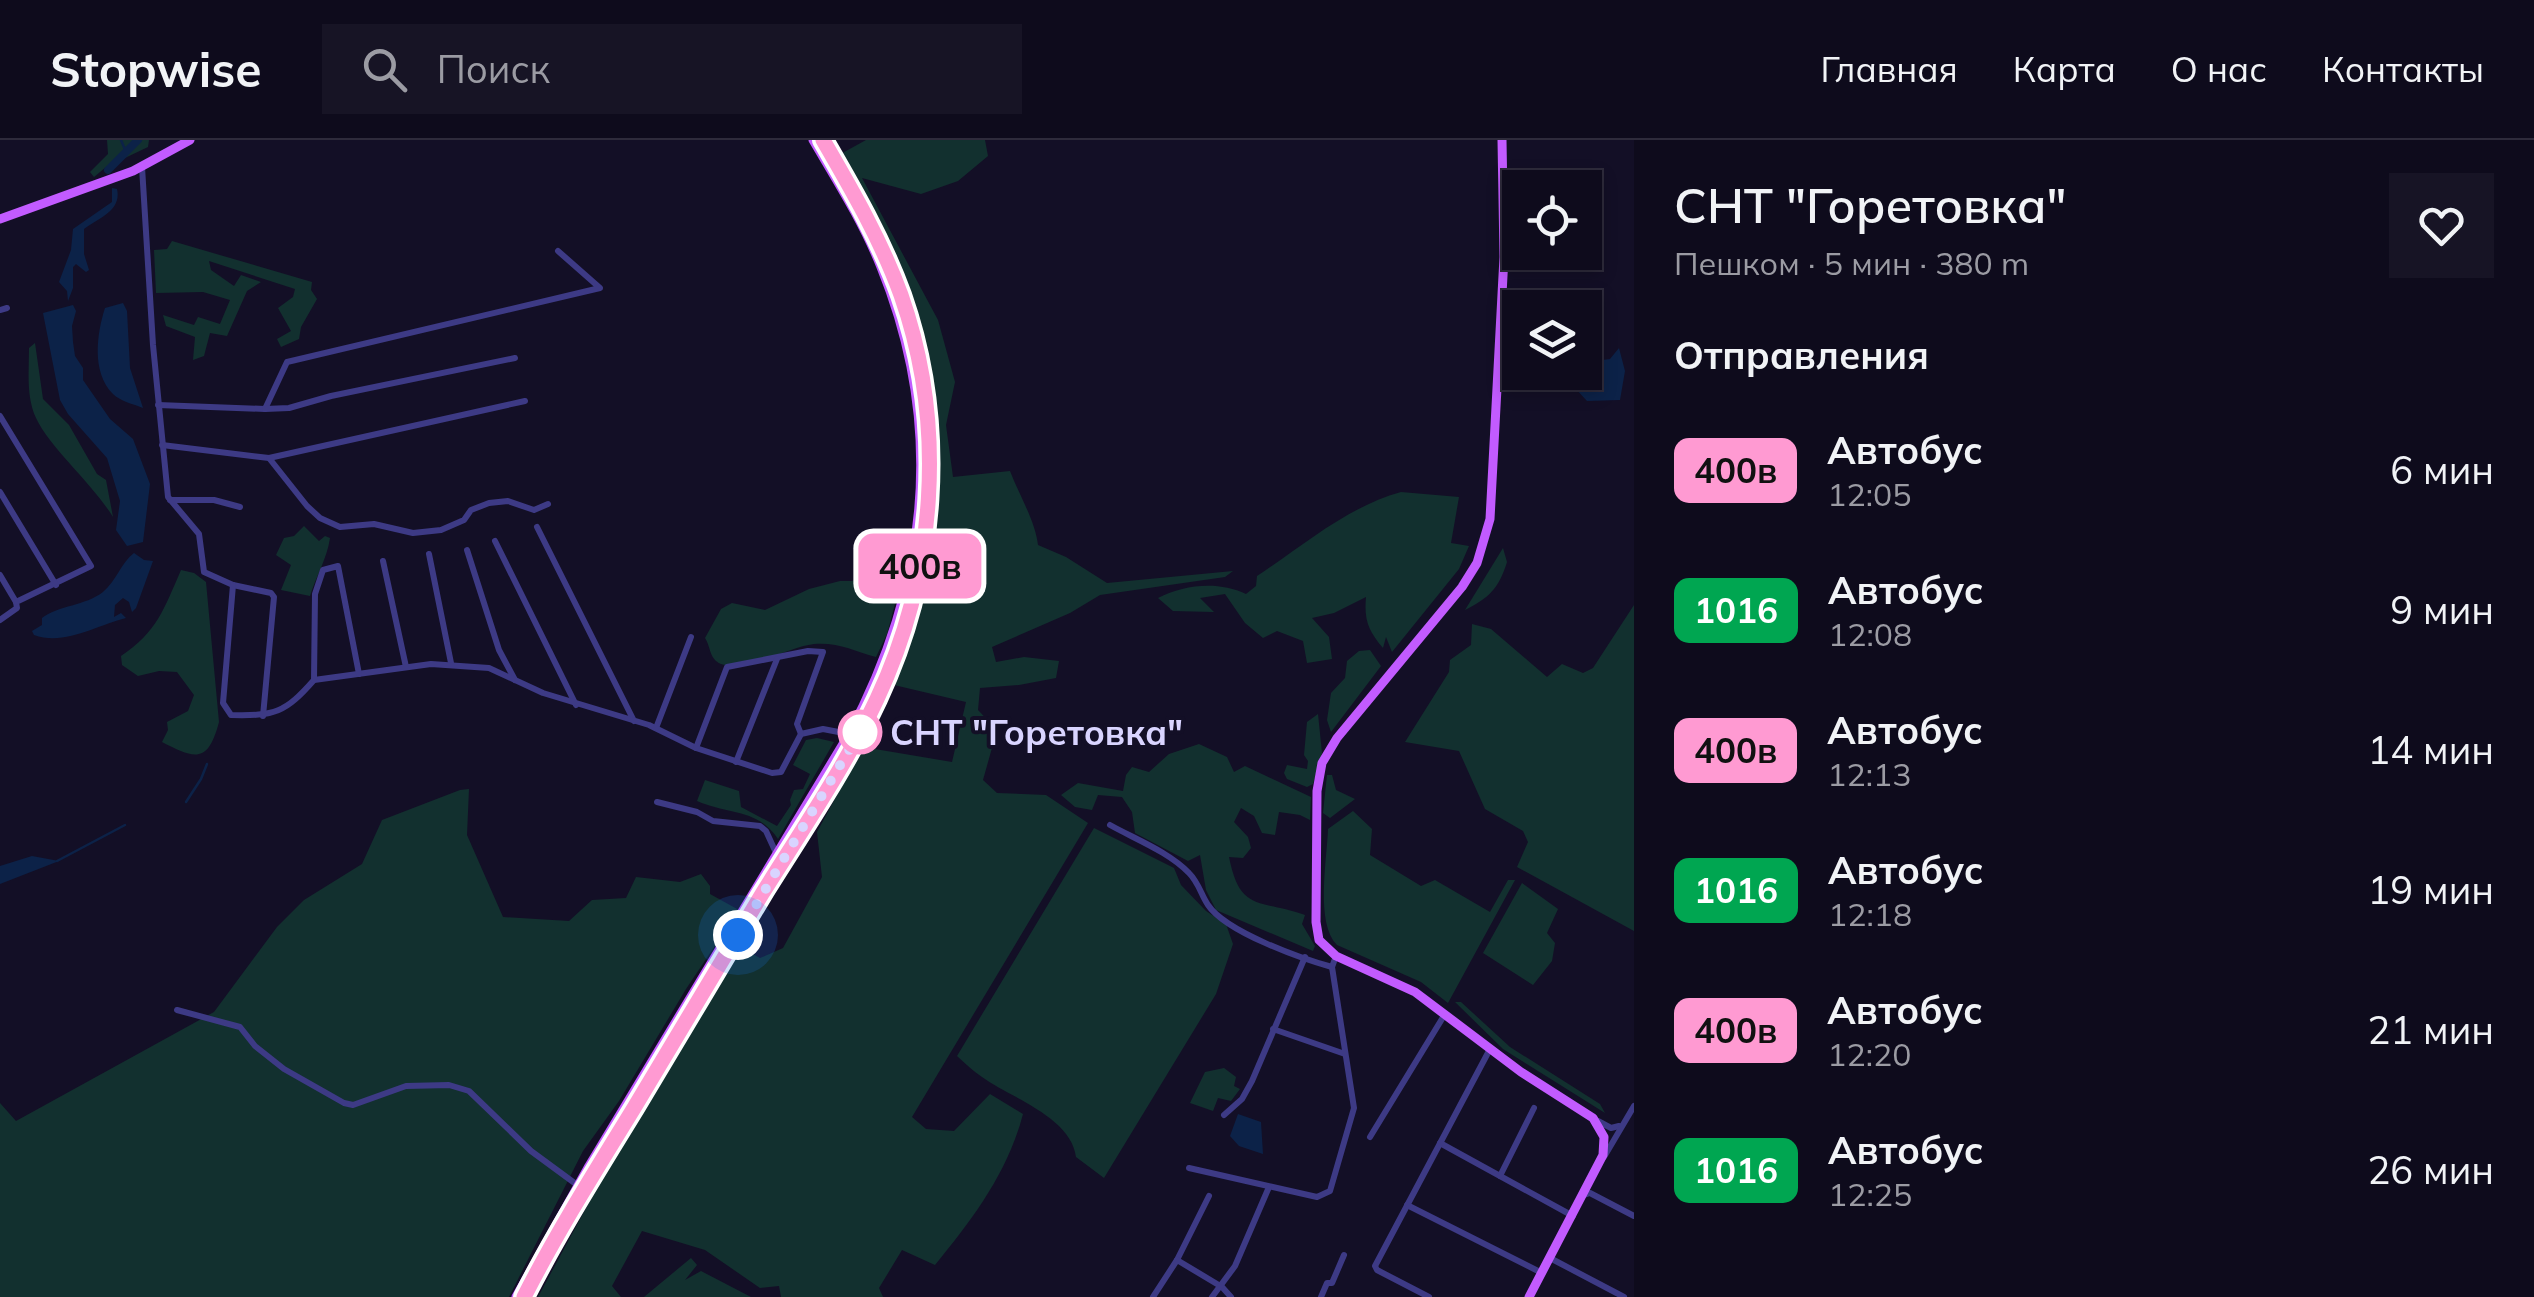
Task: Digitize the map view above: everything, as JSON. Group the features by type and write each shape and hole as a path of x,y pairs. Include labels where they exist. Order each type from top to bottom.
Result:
{"main road":[{"path":"0,219 142,166 190,140"},
{"path":"516,1297 579,1184 849,734 886,659 907,589 920,516 922,451 916,392 892,298 870,240 813,140"},
{"path":"524,1297 857,738 898,648 919,576 930,462 926,404 915,341 880,243 822,140"},
{"path":"1502,140 1504,263 1490,519 1485,543 1462,586 1337,738 1322,763 1316,791 1317,930 1322,944 1336,956 1400,984 1446,1013 1490,1048 1594,1118 1608,1139 1584,1195 1529,1297"}],"street":[{"path":"142,166 158,405 170,500 198,534 204,572 233,585 271,592 274,598 263,716"},
{"path":"265,409 287,362 600,288 558,251"},
{"path":"158,405 290,408 515,358"},
{"path":"162,445 270,458 525,400"},
{"path":"0,416 91,566 16,602"},
{"path":"270,458 307,506 340,528 374,524 413,533 441,530 488,503 508,501 534,510 548,504"},
{"path":"0,492 56,585"},
{"path":"170,500 214,500 240,508"},
{"path":"537,527 634,721"},
{"path":"495,541 576,705"},
{"path":"467,550 499,650 515,680"},
{"path":"429,554 451,663"},
{"path":"383,561 406,668"},
{"path":"233,585 223,704 231,715 263,716 292,706 314,680 315,594 324,570 338,566 359,674"},
{"path":"0,575 17,608 0,620"},
{"path":"656,728 691,637"},
{"path":"314,680 451,663 489,668 576,705 656,728 696,748 772,774 781,772 801,734 798,724 824,652 808,651 727,667 696,748"},
{"path":"736,762 777,658"},
{"path":"801,734 823,728 849,734"},
{"path":"658,802 697,812 713,821 760,826 777,856"},
{"path":"1110,825 1187,870 1203,890 1208,905 1224,920 1257,938 1332,967"},
{"path":"1189,1168 1317,1197 1330,1190 1354,1108 1332,967 1336,956"},
{"path":"1224,1115 1242,1099 1305,957"},
{"path":"177,1010 240,1027 284,1069 344,1103 362,1102 406,1086 449,1085 469,1091 531,1151 579,1184 580,1198"},
{"path":"1370,1137 1446,1013"},
{"path":"1274,1029 1345,1054"},
{"path":"1429,1297 1375,1266 1490,1048"},
{"path":"1608,1139 1634,1106"},
{"path":"1500,1176 1534,1108"},
{"path":"1594,1118 1608,1128 1619,1126"},
{"path":"1608,1139 1627,1118"},
{"path":"1440,1143 1572,1216"},
{"path":"1212,1297 1235,1266 1268,1187"},
{"path":"1584,1195 1590,1193 1634,1216"},
{"path":"1154,1297 1208,1196"},
{"path":"1407,1205 1542,1273"},
{"path":"1322,1297 1344,1255"},
{"path":"1550,1258 1624,1297"},
{"path":"1177,1260 1222,1287 1231,1297"}],"green space":[{"path":"107,140 149,140 148,147 94,177 90,172 108,154"},
{"path":"866,140 985,140 988,156 958,181 921,194 862,178 938,320 955,382 946,425 953,477 1010,471 1038,545 1107,583 1233,571 1225,577 1100,595 1070,613 992,647 996,662 1024,657 1059,661 1056,678 980,688 978,710 997,730 983,780 997,793 1046,795 1088,823 912,1117 926,1129 954,1131 990,1094 1023,1114 1008,1156 988,1194 935,1265 902,1250 879,1288 883,1297 781,1297 779,1286 760,1288 705,1250 642,1231 612,1286 621,1297 538,1297 593,1195 742,948 760,958 783,948 822,877 817,832 863,747 952,762 966,702 894,685 916,614 930,545 935,479 932,414 920,350 900,286 873,221 837,156"},
{"path":"172,241 312,282 311,290 317,299 301,327 299,339 281,347 277,339 291,331 278,308 293,297 295,289 209,261 211,270 234,286 241,275 261,282 247,291 227,336 210,333 204,356 193,360 195,337 166,326 163,315 194,325 198,317 220,324 230,300 203,292 156,293 154,250 167,249"},
{"path":"35,343 43,399 69,425 97,474 106,480 113,517 36,418 29,375 29,348"},
{"path":"1401,492 1459,497 1451,543 1469,546 1459,569 1392,652 1386,637 1383,648 1371,630 1366,597 1334,613 1312,618 1329,637 1332,659 1307,663 1303,641 1277,631 1263,638 1245,623 1225,594 1200,598 1214,612 1173,611 1158,598 1202,586 1225,587 1246,594 1256,586 1257,576 1326,528 1362,507"},
{"path":"304,526 319,541 325,536 330,538 310,596 281,590 291,565 276,555 284,538 294,536"},
{"path":"1503,548 1507,562 1497,585 1465,610"},
{"path":"886,564 905,566 887,634 876,657 823,644 742,665 721,664 712,656 705,638 721,609 732,603 765,610 809,589 852,581"},
{"path":"181,570 206,582 219,722 210,745 199,754 183,752 162,742 167,722 188,711 194,695 177,672 138,676 122,665 121,656 151,629"},
{"path":"1634,605 1634,931 1517,867 1528,842 1523,831 1485,809 1459,751 1405,742 1449,672 1450,660 1471,645 1472,624 1491,629 1547,677 1562,664 1583,673 1593,668"},
{"path":"1370,650 1381,666 1331,732 1327,720 1331,693 1345,678 1347,661 1359,651"},
{"path":"1318,714 1322,753 1313,784 1307,787 1287,779 1284,773 1287,765 1307,769 1307,722"},
{"path":"806,740 834,742 778,839 752,817 697,801 705,780 739,791 741,807 777,826 791,805 794,790 803,789 810,774 793,765"},
{"path":"1199,744 1227,757 1234,772 1245,766 1311,797 1310,820 1279,812 1275,835 1262,833 1254,816 1241,808 1234,822 1248,837 1251,848 1243,858 1229,857 1233,875 1245,895 1305,915 1302,924 1315,946 1313,951 1216,910 1206,890 1200,855 1188,861 1135,833 1132,812 1122,797 1098,795 1092,810 1075,807 1061,795 1078,783 1123,791 1132,767 1149,772 1169,754"},
{"path":"1327,775 1332,775 1336,790 1355,799 1330,818 1323,813"},
{"path":"469,789 467,835 503,917 569,921 592,900 626,898 636,877 680,882 701,874 710,886 710,894 739,910 619,1101 583,1151 509,1297 0,1297 0,1103 16,1121 214,1012 277,927 304,900 362,864 382,820"},
{"path":"1353,811 1372,829 1370,855 1421,886 1435,880 1490,912 1508,880 1515,880 1448,1003 1421,982 1337,945 1330,935 1324,907 1328,829"},
{"path":"1094,828 1174,868 1181,885 1206,911 1226,924 1233,944 1216,994 1104,1178 1076,1157 1072,1143 1052,1120 982,1077 957,1056"},
{"path":"1522,883 1558,909 1547,933 1555,943 1552,961 1533,985 1483,953"},
{"path":"1455,1002 1461,1002 1510,1047 1600,1104 1605,1113 1503,1049"},
{"path":"1224,1068 1236,1077 1234,1086 1240,1089 1231,1101 1218,1098 1213,1111 1190,1103 1205,1072"},
{"path":"691,1258 697,1265 685,1280 701,1271 751,1297 644,1297"}],"water":[{"path":"112,188 117,189 116,203 84,229 84,254 89,270 86,272 76,264 73,267 73,288 68,301 67,291 59,282 71,250 73,229 112,202"},
{"path":"123,303 127,311 130,368 143,408 113,394 101,375 98,340 105,308"},
{"path":"73,305 73,342 75,356 83,368 83,380 110,419 133,439 150,484 143,542 127,546 116,530 120,501 107,458 60,400 43,313"},
{"path":"1619,348 1625,371 1620,400 1587,401 1577,390 1602,390 1602,360 1610,359"},
{"path":"134,553 153,561 136,608 132,612 123,598 115,605 114,617 121,613 126,618 69,636 34,635 32,631 42,625 42,618 103,592"},
{"path":"32,856 59,861 0,884 0,866"},
{"path":"1238,1114 1261,1122 1263,1154 1239,1146 1230,1136"}],"waterway":[{"path":"121,140 126,152"},
{"path":"108,170 138,140"},
{"path":"186,802 207,764"},
{"path":"57,861 125,825"}],"bus line":[{"name":"400в","path":"524,1297 857,738 898,648 919,576 930,462 915,341 880,243 823,140"}],"place":[{"name":"СНТ \"Горетовка\"","path":"860,732"}],"route":[{"path":"738,935 863,727 860,732"}]}
